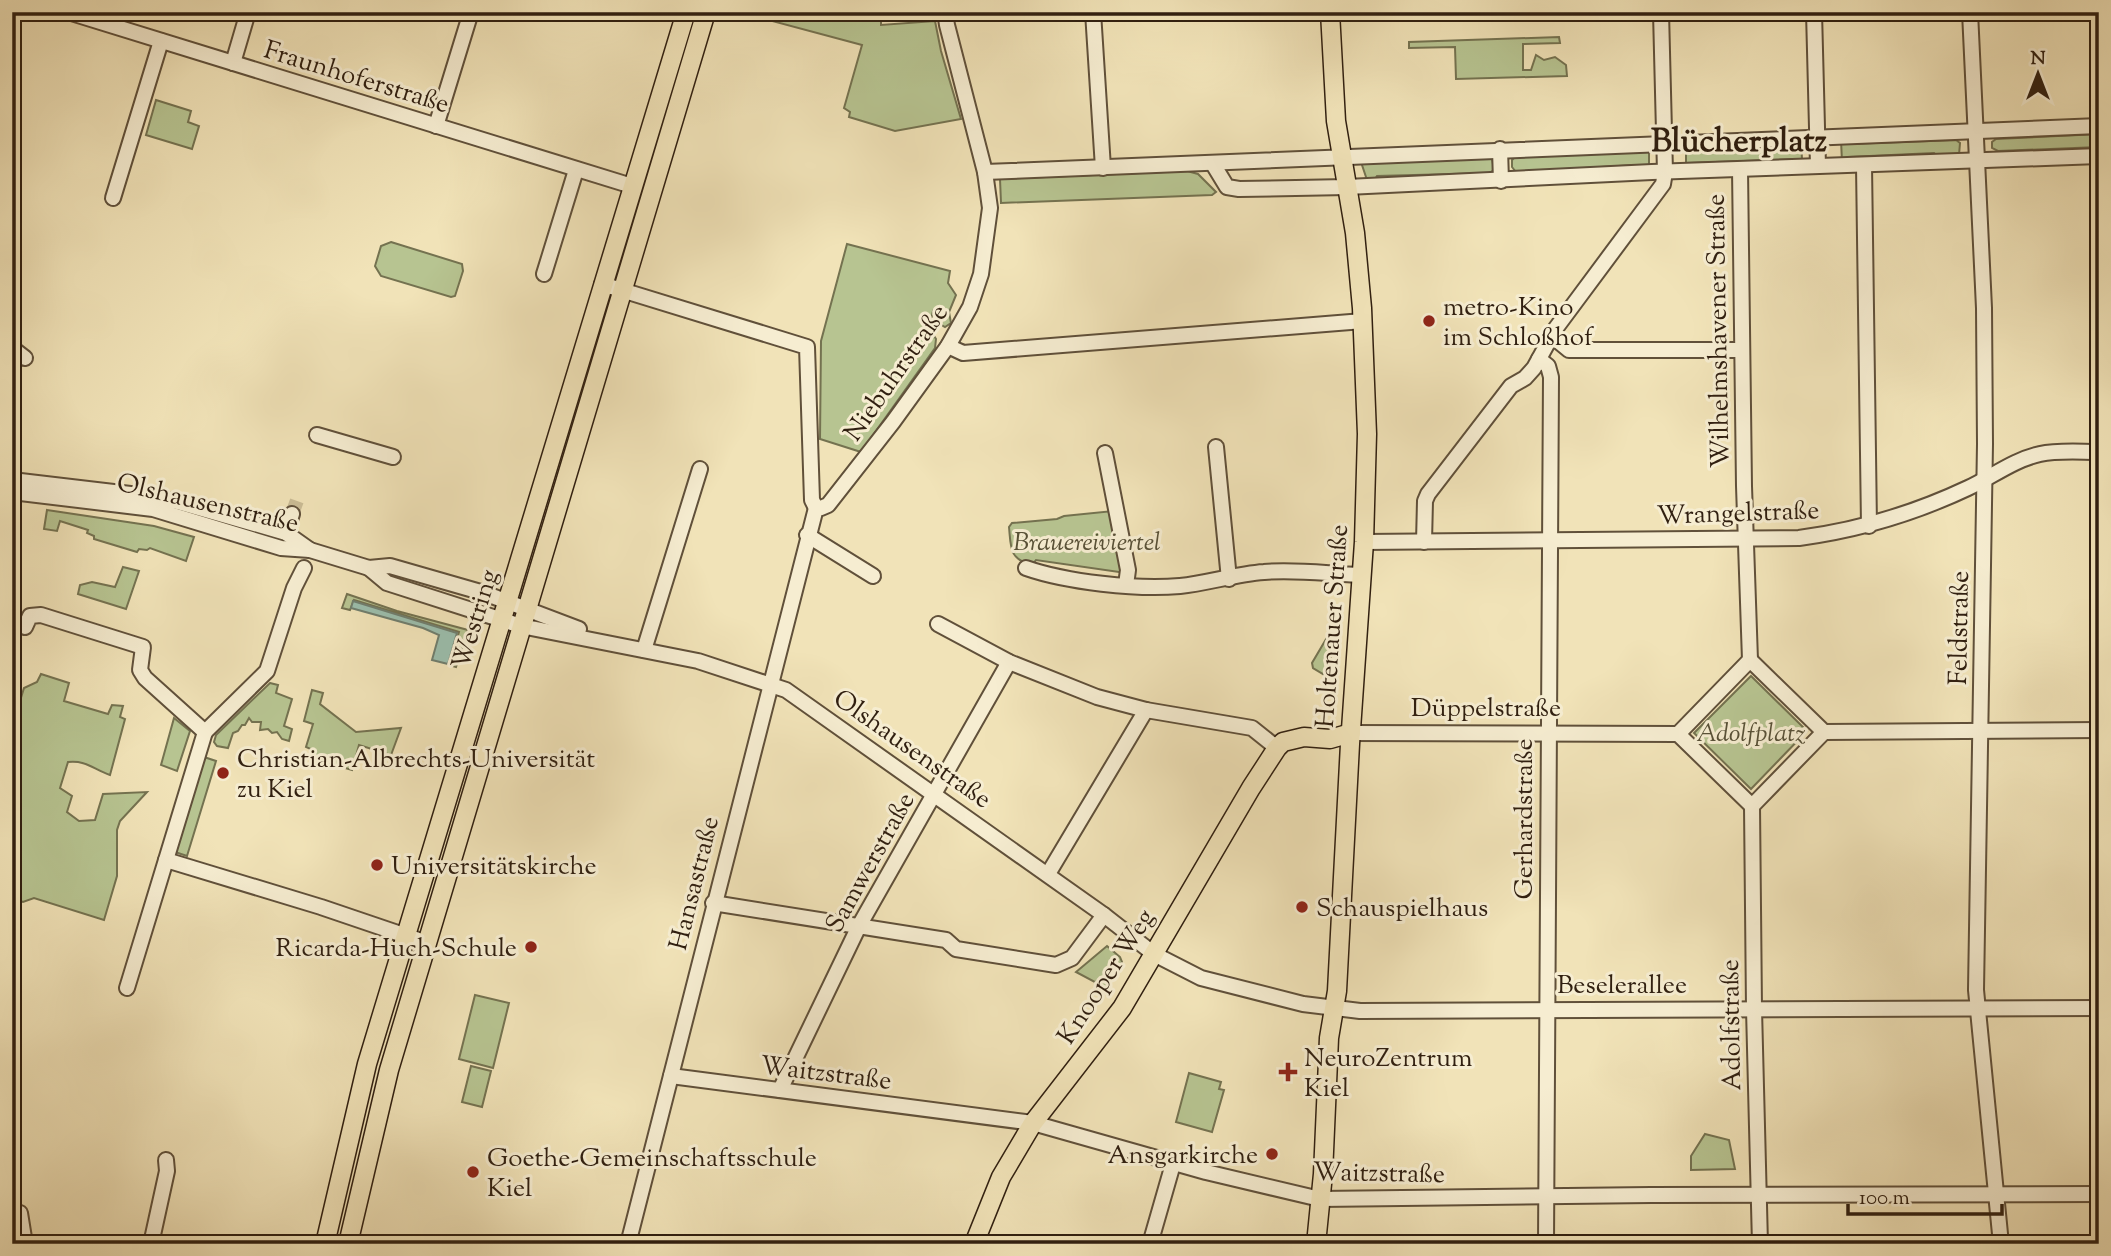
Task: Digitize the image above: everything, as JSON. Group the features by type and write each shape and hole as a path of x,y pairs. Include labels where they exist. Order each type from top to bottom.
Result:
{"main road":[{"name":"Westring","path":"325,1244 367,1064 686,12"},
{"name":"Westring","path":"348,1244 389,1070 706,12"},
{"name":"Holtenauer Straße","path":"1316,1244 1329,1038 1337,991 1367,434 1363,321 1355,233 1336,121 1330,12"},
{"name":"Düppelstraße","path":"1286,743 1350,738"},
{"name":"Knooper Weg","path":"974,1244 1001,1177 1033,1123 1122,1007 1251,788 1286,743"}],"street":[{"name":"Fraunhoferstraße","path":"68,12 632,186"},
{"path":"233,63 248,12"},
{"path":"436,126 471,12"},
{"name":"Niebuhrstraße","path":"816,508 828,505 948,346 970,307 981,274 990,208 985,172 947,26 946,12"},
{"path":"1093,12 1103,167"},
{"path":"1424,542 1425,501 1428,494 1511,386 1525,378 1552,336 1663,184 1665,172 1661,12"},
{"path":"1814,12 1818,166"},
{"name":"Feldstraße","path":"1970,12 1984,308 1977,1010 2001,1244"},
{"path":"113,198 161,41"},
{"path":"985,172 2099,126"},
{"path":"1500,149 1502,181"},
{"path":"1213,164 1221,180 1231,188 1347,187 2099,156"},
{"path":"1864,165 1869,526"},
{"name":"Wilhelmshavener Straße","path":"1740,169 1750,660"},
{"path":"544,274 576,170"},
{"path":"602,284 807,347 813,500 816,508 807,535 873,576"},
{"path":"948,346 963,353 1363,321"},
{"path":"1552,336 1569,349 1742,350"},
{"path":"12,348 25,358"},
{"name":"Gerhardstraße","path":"1538,359 1548,366 1552,377 1546,1244"},
{"path":"568,398 588,404"},
{"path":"317,435 393,457"},
{"path":"1216,447 1229,579"},
{"name":"Wrangelstraße","path":"1363,542 1799,538 1843,532 1910,513 2039,454 2099,452"},
{"path":"1105,453 1128,570 1126,585"},
{"path":"644,650 700,469"},
{"name":"Olshausenstraße","path":"12,480 167,500 286,533 310,550"},
{"name":"Olshausenstraße","path":"12,492 153,509 281,548 310,550 369,568 390,566 484,593 503,611 524,618 614,643 705,663 786,690 1048,874 1154,954"},
{"path":"286,533 292,514"},
{"name":"Hansastraße","path":"628,1244 807,535"},
{"path":"127,988 205,732 267,671 310,550"},
{"path":"1026,568 1126,585 1178,586 1273,571 1360,575"},
{"path":"25,627 30,616 41,615 143,647 140,670 145,678 205,732"},
{"path":"938,624 1009,662 1097,697 1146,710 1252,729 1286,743"},
{"path":"1824,732 1752,806 1678,734 1750,660 1824,732 2099,730"},
{"name":"Samwerstraße","path":"780,1090 859,926 1009,662"},
{"path":"1048,874 1146,710"},
{"name":"Düppelstraße","path":"1350,738 1678,734"},
{"name":"Adolfstraße","path":"1752,806 1760,1244"},
{"path":"166,860 427,943"},
{"path":"713,903 946,940 957,949 1056,965 1072,958 1104,915"},
{"name":"Beselerallee","path":"1154,954 1200,978 1303,1004 1360,1011 2099,1008"},
{"name":"Waitzstraße","path":"671,1076 1033,1123 1173,1164 1320,1199 2099,1194"},
{"path":"151,1244 167,1171 166,1160"},
{"path":"1150,1244 1173,1164"},
{"path":"20,1213 25,1244"}],"green space":[{"path":"739,12 881,12 881,25 935,21 961,119 895,131 849,117 850,112 844,108 862,45"},
{"path":"1559,37 1560,43 1523,44 1523,70 1531,70 1536,55 1544,60 1555,57 1566,65 1567,76 1456,79 1455,47 1409,48 1409,42"},
{"path":"156,100 191,111 188,122 199,126 192,149 146,135"},
{"path":"2099,134 2099,147 1998,151 1992,148 1992,142 1996,139"},
{"path":"1841,140 1849,144 1956,140 1960,143 1959,155 1937,156 1934,153 1848,157 1842,162"},
{"path":"1801,141 1802,159 1686,163 1686,146 1690,146 1692,150 1793,146"},
{"path":"1649,150 1649,168 1639,169 1635,165 1516,172 1512,167 1512,160 1516,156"},
{"path":"1492,158 1494,170 1489,173 1377,176 1367,180 1362,165 1363,162"},
{"path":"1187,171 1198,174 1216,192 1212,195 1001,203 1000,179"},
{"path":"391,242 462,264 463,271 455,296 381,276 375,266 381,246"},
{"path":"847,244 950,271 948,283 956,295 949,312 951,323 945,327 940,324 942,315 933,311 929,328 936,339 935,348 861,452 820,439 821,341"},
{"path":"47,510 154,526 194,537 186,561 150,548 139,549 137,552 94,539 94,536 87,533 88,530 60,521 57,531 44,529"},
{"name":"Brauereiviertel","path":"1113,511 1116,550 1121,551 1122,571 1036,560 1032,565 1024,563 1013,552 1009,527 1012,523"},
{"path":"123,567 139,571 126,609 78,594 80,585 92,582 115,587"},
{"path":"347,594 468,630 456,667 449,665 459,632 354,600 350,610 342,608"},
{"path":"1332,629 1328,677 1313,668 1312,663"},
{"path":"41,674 69,683 64,701 108,714 112,705 123,706 120,717 125,719 110,775 85,764 68,762 60,788 72,796 67,812 79,821 95,820 103,794 147,792 120,821 117,830 117,876 104,920 34,898 23,902 12,898 12,727 24,688 37,682"},
{"name":"Adolfplatz","path":"1751,676 1807,731 1751,789 1694,733"},
{"path":"270,683 278,685 276,693 292,699 284,726 292,729 289,741 282,739 277,732 260,730 261,722 252,722 249,718 245,725 233,733 228,748 217,746 214,742 216,735"},
{"path":"312,690 323,693 320,704 356,732 401,728 391,755 359,745 352,770 311,758 313,750 306,747 313,724 304,721"},
{"path":"174,718 190,731 177,771 161,765"},
{"path":"204,757 216,761 187,856 175,852"},
{"path":"1107,946 1122,962 1106,988 1076,972"},
{"path":"475,995 509,1003 493,1068 459,1059"},
{"path":"471,1066 491,1071 482,1107 462,1102"},
{"path":"1189,1073 1221,1082 1219,1089 1224,1090 1212,1132 1176,1122"},
{"path":"1705,1134 1729,1140 1735,1169 1691,1170 1691,1156"}],"shaded area":[{"path":"353,601 457,633 448,664 432,660 439,635 351,608"}],"tunnel":[{"path":"292,514 299,495"}],"place":[{"name":"metro-Kino im Schloßhof","path":"1429,321"},
{"name":"Christian-Albrechts-Universität zu Kiel","path":"223,773"},
{"name":"Universitätskirche","path":"377,865"},
{"name":"Schauspielhaus","path":"1302,907"},
{"name":"Ricarda-Huch-Schule","path":"531,947"},
{"name":"NeuroZentrum Kiel","path":"1288,1072"},
{"name":"Ansgarkirche","path":"1272,1154"},
{"name":"Goethe-Gemeinschaftsschule Kiel","path":"473,1172"}],"district":[{"name":"Blücherplatz","path":"1739,139"}]}
